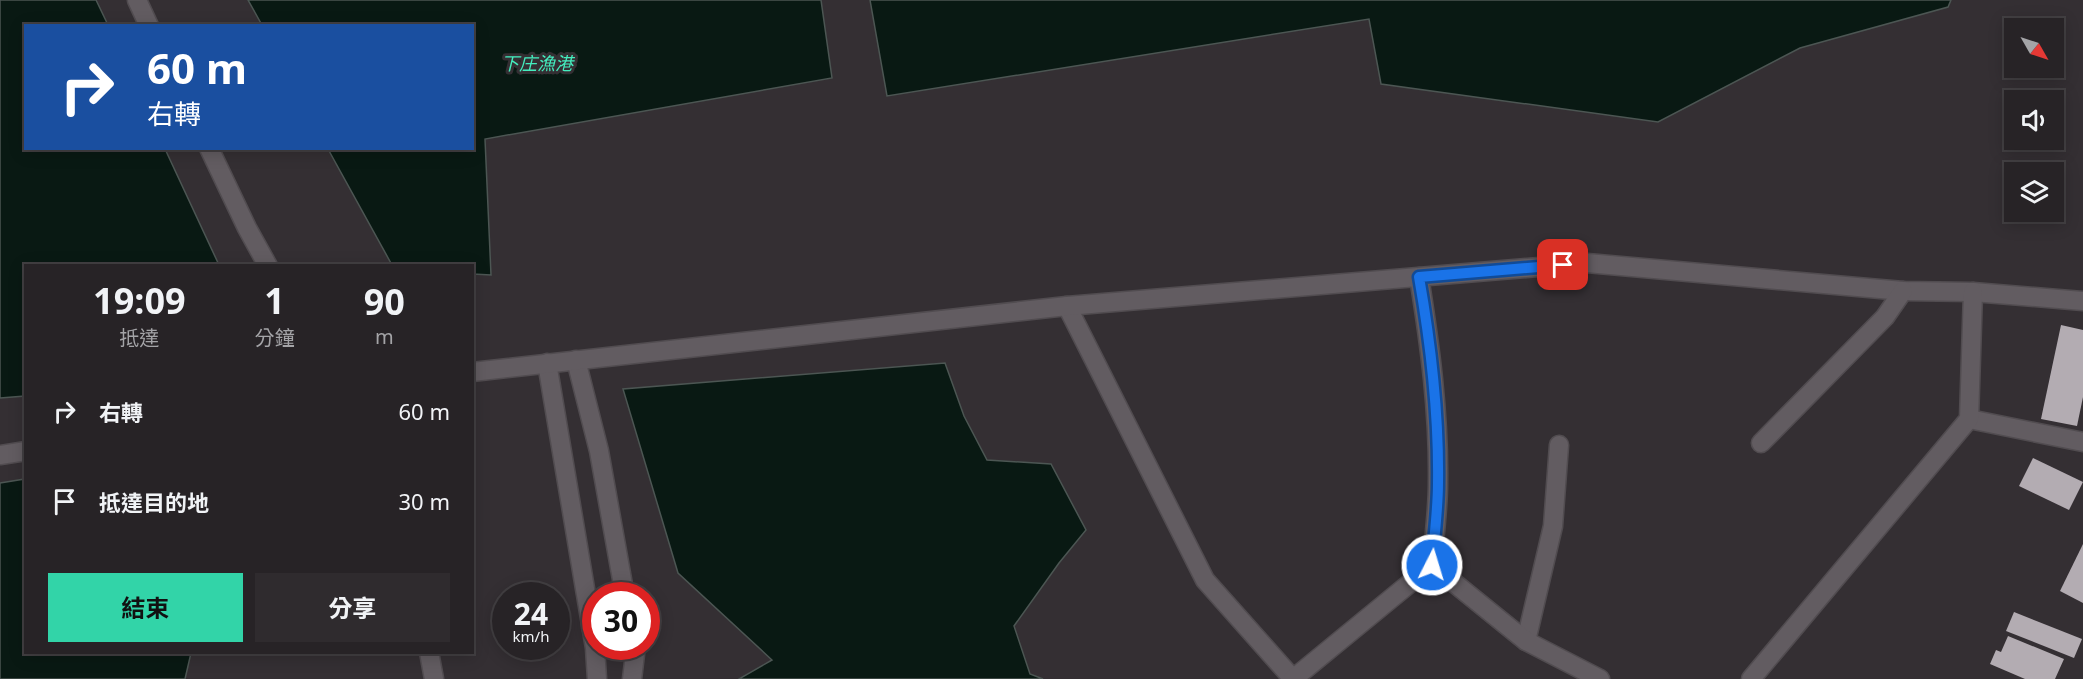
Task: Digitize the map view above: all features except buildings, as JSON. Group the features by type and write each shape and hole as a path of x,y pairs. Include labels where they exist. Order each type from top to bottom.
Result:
{"street":[{"path":"137,0 148,24"},
{"path":"209,150 267,264"},
{"path":"474,372 1067,306 1587,263 1903,291 1973,292 2083,302"},
{"path":"1067,306 1205,580 1293,679 1432,565 1438,484 1436,406 1432,357 1419,277"},
{"path":"1761,443 1885,317 1903,291"},
{"path":"1751,679 1970,419 1973,292"},
{"path":"576,360 599,451 622,582"},
{"path":"547,363 595,648 597,679"},
{"path":"1970,419 2083,442"},
{"path":"1526,641 1553,526 1559,445"},
{"path":"0,455 24,451"},
{"path":"1432,565 1526,641 1600,679"},
{"path":"429,654 434,679"},
{"path":"632,679 634,660"}],"water":[{"path":"0,0 96,0 108,24 24,24 24,150 165,150 219,264 24,264 24,396 0,398"},
{"name":"下庄漁港","path":"248,0 821,0 832,78 485,139 491,275 474,274 474,264 391,264 329,150 474,150 474,24 261,24"},
{"path":"870,0 1951,0 1948,7 1800,48 1658,122 1381,84 1369,19 887,96"},
{"path":"945,363 964,416 987,460 1051,464 1086,530 1014,626 1030,674 1043,679 739,679 772,660 678,573 623,389"},
{"path":"24,479 24,654 191,654 185,679 0,679 0,483"}],"route":[{"path":"1432,565 1438,484 1436,406 1432,357 1419,277 1563,265"}]}
